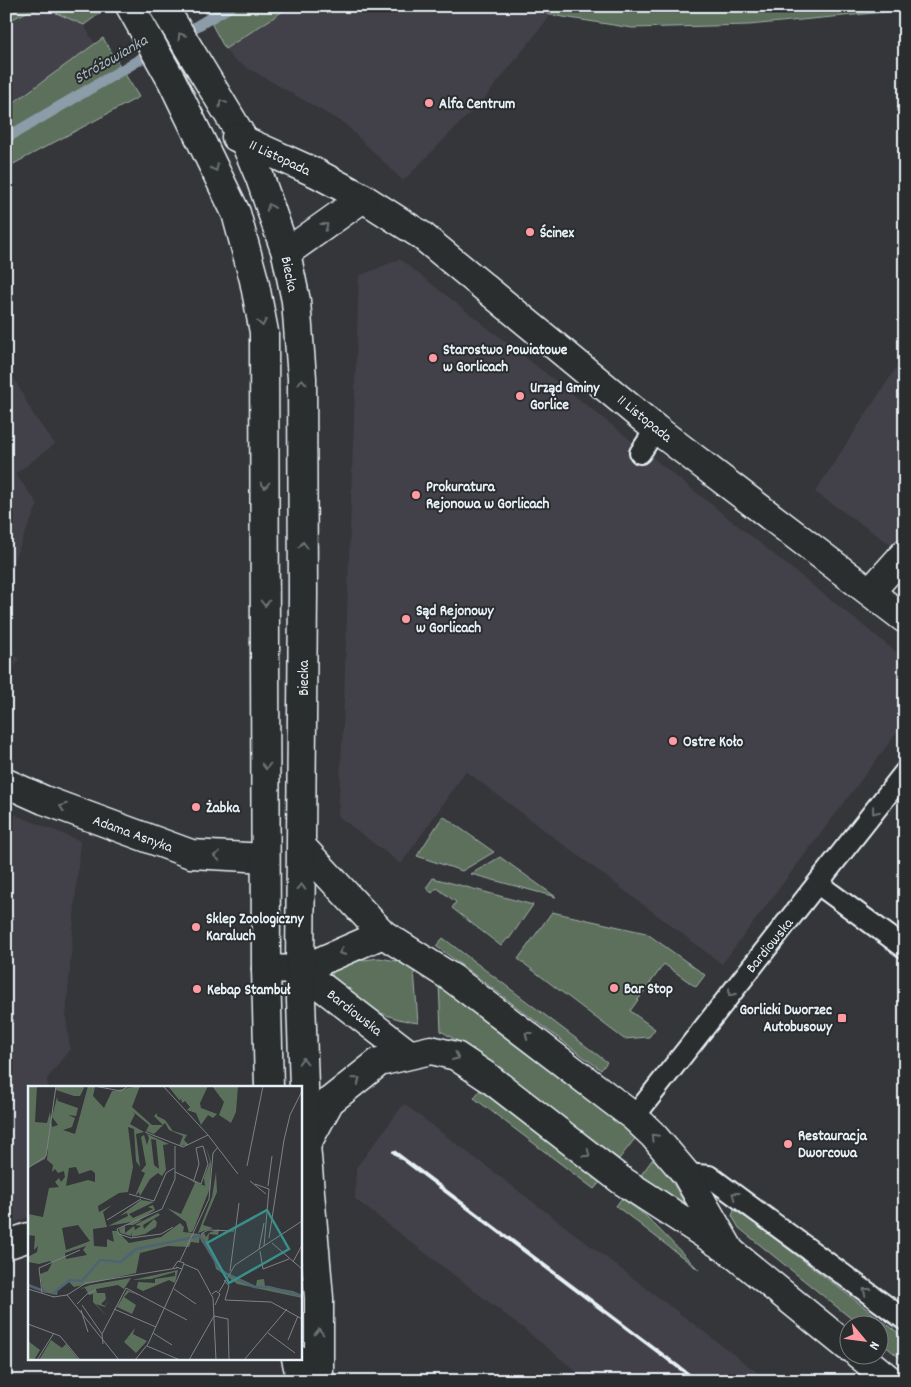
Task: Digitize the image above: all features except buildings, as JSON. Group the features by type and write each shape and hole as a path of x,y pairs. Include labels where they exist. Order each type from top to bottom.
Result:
{"street":[{"name":"Biecka","path":"163,6 244,140 260,178 286,253 296,301 302,378 303,593 300,970 303,1145 319,1298 319,1381"},
{"path":"132,10 172,81 236,213 254,280 264,332 265,858 269,1086"},
{"name":"11 Listopada","path":"194,124 244,140 316,173 363,198 421,235 656,429 905,619"},
{"path":"286,253 363,198"},
{"path":"870,591 905,553"},
{"name":"Adama Asnyka","path":"6,783 44,800 191,854 265,858"},
{"path":"302,847 383,934 452,978 634,1117 653,1135 686,1174 730,1251"},
{"path":"266,969 300,970 383,934"},
{"name":"Bardiowska","path":"300,970 409,1054"},
{"path":"303,1145 330,1101 379,1062 431,1050 456,1056 489,1078 621,1180 730,1251 838,1339"},
{"path":"6,1245 28,1237"},
{"path":"296,1360 301,1381"},
{"path":"870,1364 891,1381"}],"lane":[{"path":"640,453 656,429"},
{"name":"Bardiowska","path":"634,1117 905,772"},
{"path":"818,884 905,948"},
{"path":"686,1174 709,1176 905,1320"}],"shaded area":[{"path":"291,6 527,6 551,15 484,99 403,181 345,124 234,60 225,49"},
{"path":"47,9 84,25 95,44 6,108 6,22 29,11"},
{"path":"400,259 905,659 905,722 722,964 466,771 401,864 338,816 343,728 359,276"},
{"path":"905,354 905,540 897,549 815,492"},
{"path":"6,363 34,416 55,444 15,474 38,504 6,578"},
{"path":"6,653 19,658 6,687"},
{"path":"6,811 80,841 66,1017 70,1049 47,1079 48,1086 28,1086 28,1217 6,1226"},
{"path":"404,1104 768,1381 588,1381 524,1329 355,1199 356,1168"}],"green space":[{"path":"19,6 100,6 103,11 84,25 47,9 29,11 6,22 6,11"},
{"path":"202,6 291,6 225,49"},
{"path":"527,6 905,6 905,10 749,25 632,28 551,15"},
{"path":"103,38 139,97 6,168 6,108"},
{"path":"443,816 494,852 462,871 417,856"},
{"path":"500,857 556,897 471,874"},
{"path":"433,878 533,905 509,939 501,946 452,908 456,902 437,888 432,893 426,888"},
{"path":"552,912 646,933 705,975 696,987 664,964 630,1011 655,1029 649,1037 624,1039 518,959"},
{"path":"443,938 607,1062 601,1070 436,946"},
{"path":"379,958 397,961 414,970 418,1023 392,1017 362,1003 333,980 332,974 336,966 349,962"},
{"path":"439,983 637,1136 619,1159 474,1051 441,1031"},
{"path":"480,1090 601,1181 594,1189 474,1098"},
{"path":"655,1156 666,1171 689,1211 641,1175"},
{"path":"622,1198 646,1216 699,1270 616,1206"},
{"path":"734,1210 754,1223 873,1314 846,1314 739,1228 732,1216"},
{"path":"888,1325 905,1338 905,1362 888,1348"}],"waterway":[{"name":"Stróżowianka","path":"6,138 231,6"}],"railway":[{"path":"394,1152 697,1381"}],"place":[{"name":"Alfa Centrum","path":"429,103"},
{"name":"Ścinex","path":"530,232"},
{"name":"Starostwo Powiatowe w Gorlicach","path":"433,358"},
{"name":"Urząd Gminy Gorlice","path":"520,396"},
{"name":"Prokuratura Rejonowa w Gorlicach","path":"416,495"},
{"name":"Sąd Rejonowy w Gorlicach","path":"406,619"},
{"name":"Ostre Koło","path":"673,741"},
{"name":"Żabka","path":"196,807"},
{"name":"Sklep Zoologiczny Karaluch","path":"196,927"},
{"name":"Bar Stop","path":"614,988"},
{"name":"Kebap Stambuł","path":"197,989"},
{"name":"Gorlicki Dworzec Autobusowy","path":"842,1018"},
{"name":"Restauracja Dworcowa","path":"788,1144"}]}
